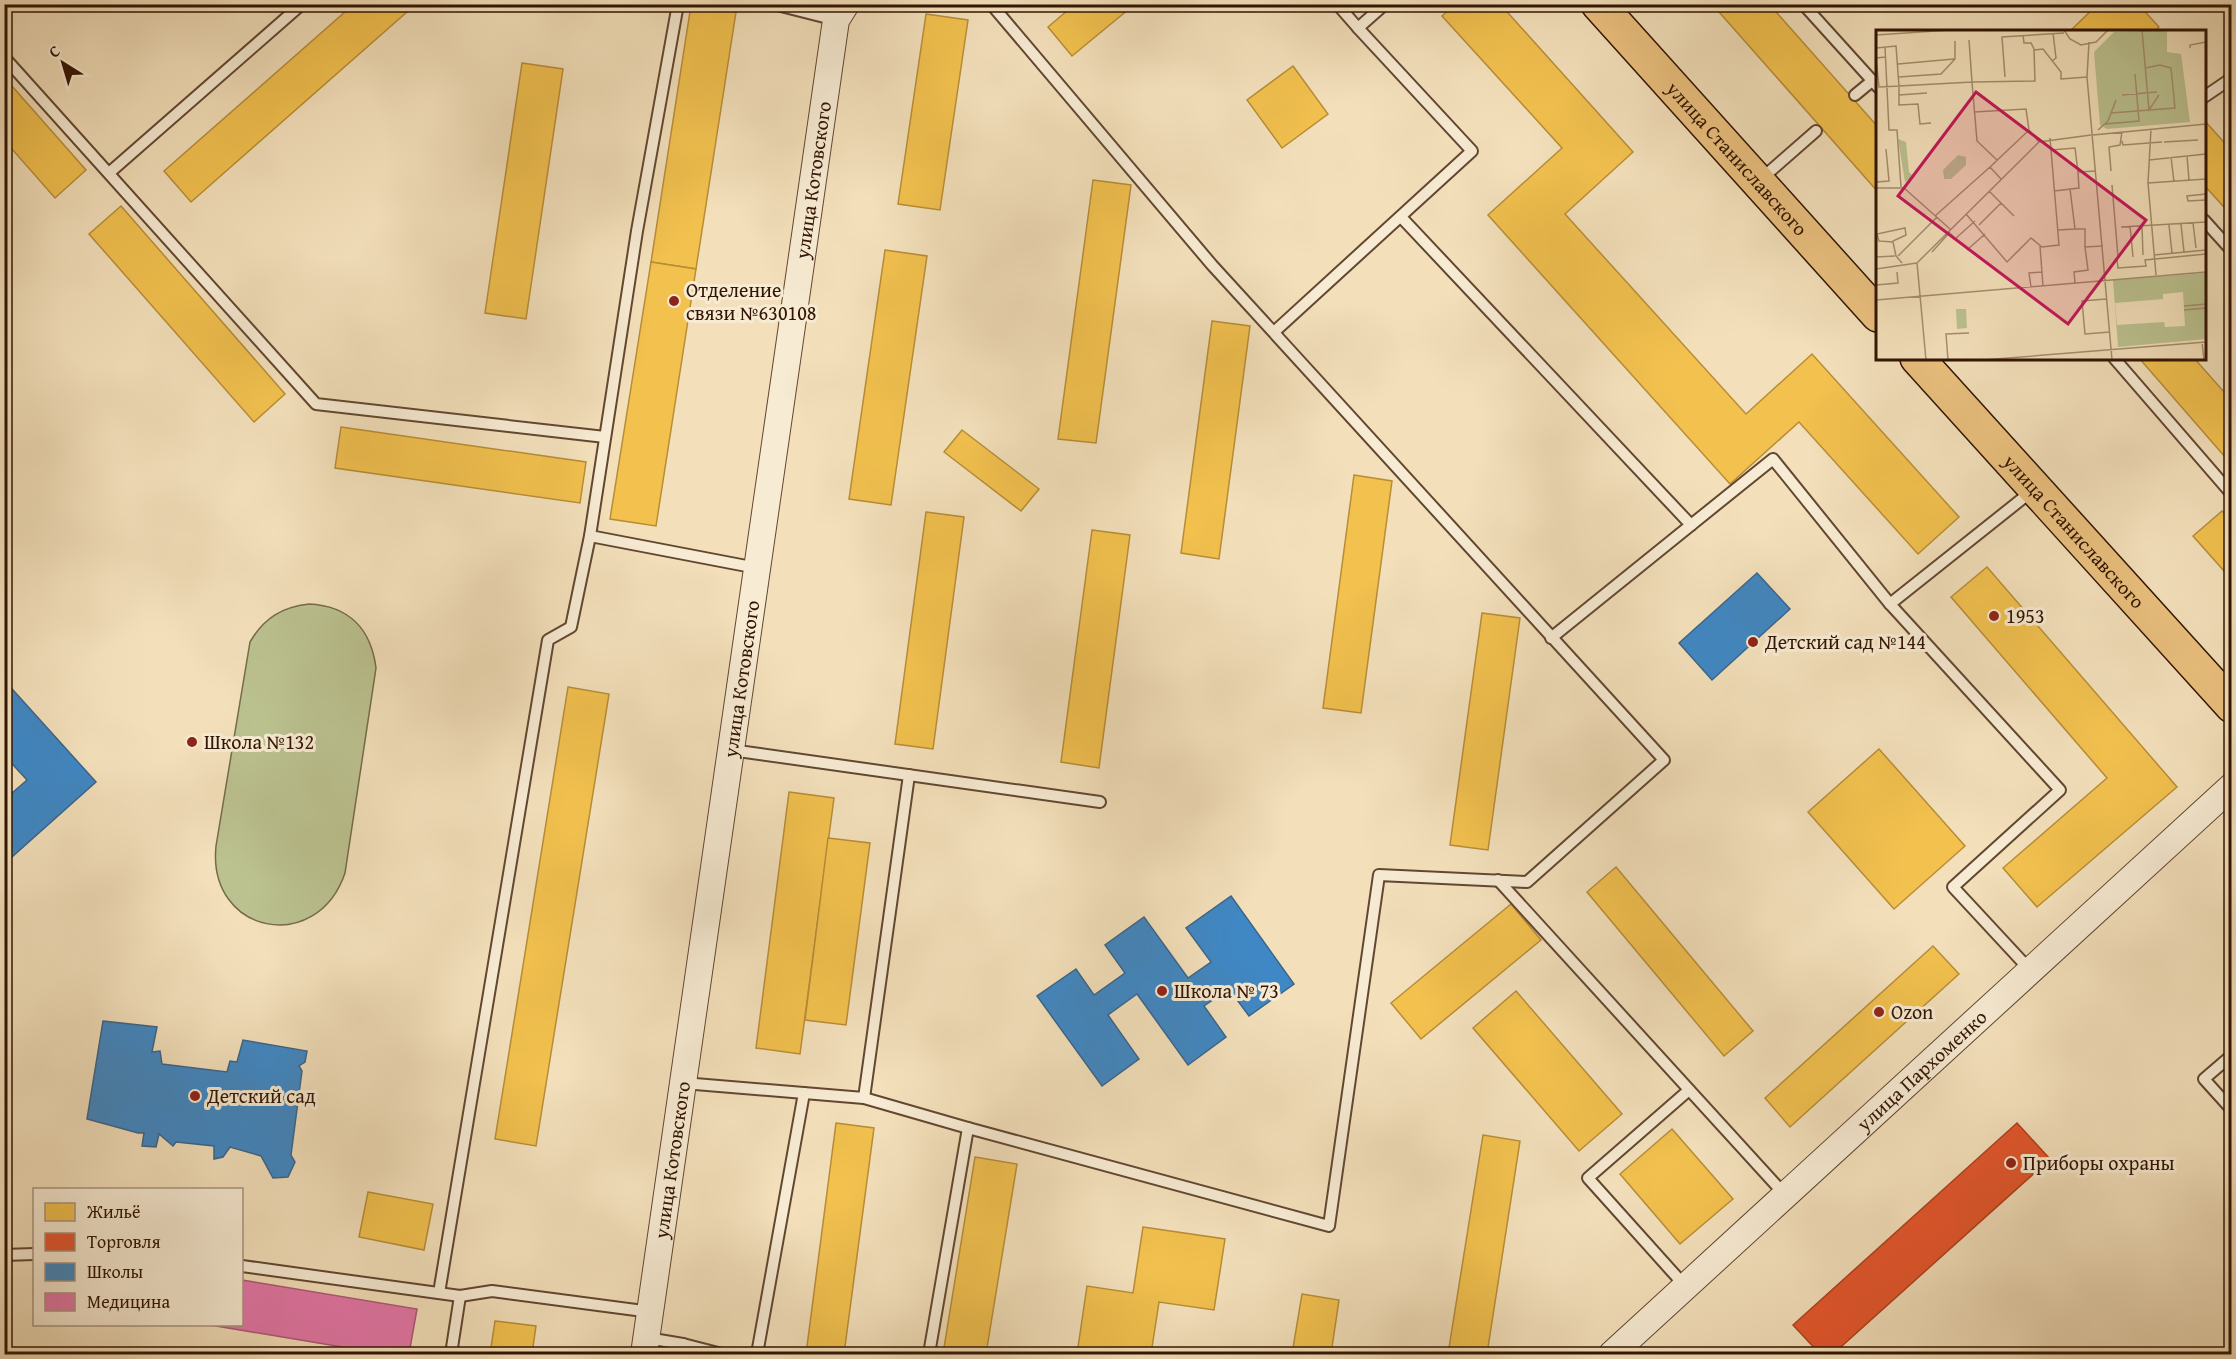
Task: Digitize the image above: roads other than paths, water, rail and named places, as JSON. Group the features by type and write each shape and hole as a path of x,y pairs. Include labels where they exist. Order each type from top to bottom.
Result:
{"main road":[{"name":"улица Станиславского","path":"1598,4 1876,313"},
{"name":"улица Станиславского","path":"1919,360 2232,706"}],"street":[{"name":"улица Котовского","path":"645,1346 841,12"},
{"name":"улица Пархоменко","path":"1612,1354 2032,972 2232,786"}],"lane":[{"path":"109,173 302,4"},
{"path":"439,1293 548,640 571,627 590,536 637,231 678,4"},
{"path":"773,4 841,12"},
{"path":"1274,332 1472,151 1336,4"},
{"path":"1358,28 1385,4"},
{"path":"1803,4 1875,84 1855,95"},
{"path":"684,1083 864,1098 1329,1226 1378,875 1527,882 1664,760 1212,265 997,6"},
{"path":"4,57 316,404 605,437"},
{"path":"2206,96 2232,78"},
{"path":"1758,182 1816,131"},
{"path":"1401,217 1691,525"},
{"path":"2206,221 2232,251"},
{"path":"2116,360 2229,491"},
{"path":"1551,638 1773,459 1890,604 2060,790 1953,886 2032,972"},
{"path":"1890,604 2035,488"},
{"path":"590,536 758,568"},
{"path":"731,750 1100,802"},
{"path":"864,1098 909,775"},
{"path":"1498,880 1786,1196"},
{"path":"2232,1055 2204,1079 2232,1110"},
{"path":"1687,1288 1588,1178 1689,1090"},
{"path":"757,1354 804,1093"},
{"path":"929,1354 968,1128"},
{"path":"4,1255 33,1254"},
{"path":"243,1266 460,1296 492,1290 651,1312"},
{"path":"452,1354 460,1296"},
{"path":"645,1346 722,1354"}],"place":[{"name":"Отделение связи №630108","path":"674,301"},
{"name":"1953","path":"1994,616"},
{"name":"Детский сад №144","path":"1753,642"},
{"name":"Школа №132","path":"192,742"},
{"name":"Школа № 73","path":"1162,991"},
{"name":"Ozon","path":"1879,1012"},
{"name":"Детский сад","path":"195,1096"},
{"name":"Приборы охраны","path":"2011,1163"}]}
